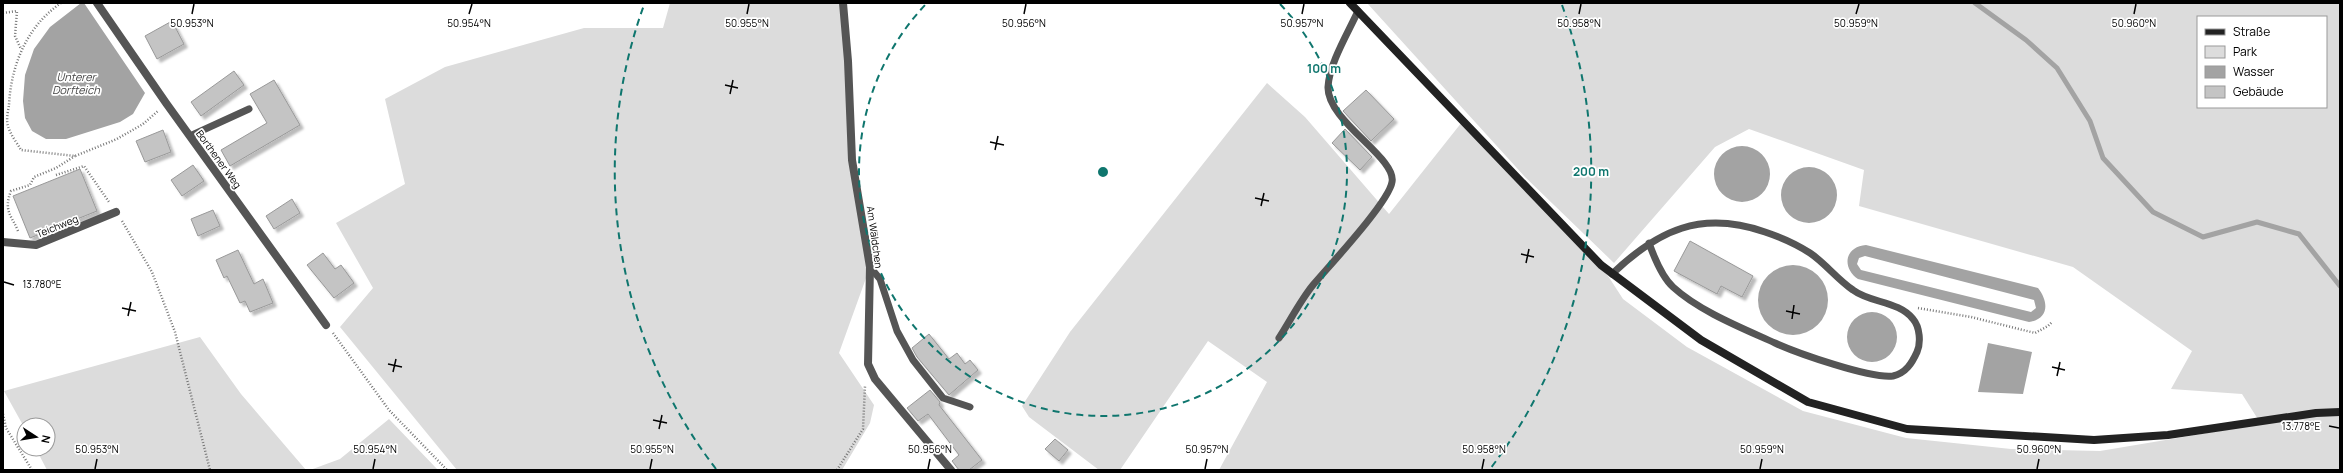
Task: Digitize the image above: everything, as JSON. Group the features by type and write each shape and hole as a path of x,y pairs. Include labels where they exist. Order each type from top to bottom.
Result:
{"main road":[{"path":"1350,3 1462,122 1612,274 1701,340 1808,402 1907,429 2094,440 2168,435 2316,413 2340,412"}],"street":[{"name":"Borthener Weg","path":"98,3 166,103 326,325"},
{"name":"Am Wäldchen","path":"843,3 848,61 852,160 870,267 868,364 875,379 951,470"},
{"name":"Teichweg","path":"3,242 22,245 36,245 49,241 116,212"}],"lane":[{"path":"1279,338 1312,286 1369,218 1388,193 1392,183 1393,176 1384,163 1342,118 1334,105 1328,88 1336,59 1358,11"},
{"path":"190,136 249,109"},
{"path":"1612,274 1636,251 1649,243 1684,227 1716,222 1748,226 1778,237 1810,253 1853,290 1871,299 1897,308 1913,318 1919,331 1919,348 1911,366 1895,376 1876,376 1791,350 1715,315 1672,286 1653,256 1649,243"},
{"path":"870,267 880,279 897,331 913,360 943,398 970,407"}],"path":[{"path":"61,3 40,21 21,50 16,62 9,94 7,126 21,150 75,156"},
{"path":"3,13 17,11 15,36 21,50"},
{"path":"22,245 15,224 9,216 8,197 11,191 30,185 34,177 56,168 75,156 117,139 143,124 166,103"},
{"path":"56,175 84,166 116,212 152,272 175,332 210,470"},
{"path":"1897,308 1941,312 2035,333 2052,322"},
{"path":"326,325 390,410 447,470"},
{"path":"837,470 862,429 865,382 870,387"},
{"path":"3,414 6,428 32,470"}],"green space":[{"path":"670,3 843,3 852,160 870,267 839,353 874,405 870,423 842,470 457,470 340,327 373,288 336,223 405,184 385,99 445,67 584,28 663,28"},
{"path":"1367,3 2340,3 2340,470 1219,470 1267,382 1208,341 1120,470 1099,470 1029,417 1022,406 1070,332 1267,83 1305,117 1389,214 1462,122 1601,265 1623,299 1687,347 1803,411 1906,438 2011,449 2100,451 2261,424 2242,394 2171,389 2192,351 2073,267 1859,206 1864,170 1749,129 1715,147 1614,263 1525,177"},
{"path":"200,337 241,394 306,470 47,470 40,457 56,457 56,417 18,417 4,391"},
{"path":"389,419 438,470 310,470 340,459"}],"water":[{"name":"Unterer Dorfteich","path":"81,3 84,3 145,93 133,114 120,122 66,139 46,139 32,131 25,118 23,101 25,75 34,49 50,27"},
{"path":"1742,146 1753,148 1762,154 1768,163 1770,174 1768,185 1762,194 1753,200 1742,202 1731,200 1722,194 1716,185 1714,174 1716,163 1722,154 1731,148"},
{"path":"1804,167 1814,167 1829,175 1835,184 1837,195 1835,206 1829,215 1814,223 1804,223 1793,218 1786,211 1781,200 1781,190 1786,179 1793,172"},
{"path":"1866,245 2038,288 2044,299 2044,314 2036,320 2029,322 1858,279 1849,269 1848,259 1853,250","holes":["1865,256 2034,300 2036,308 2031,312 1861,270 1857,264 1859,258"]},
{"path":"1793,265 1806,268 1818,275 1825,287 1828,300 1825,313 1818,325 1806,332 1793,335 1780,332 1768,325 1761,313 1758,300 1761,287 1768,275 1780,268"},
{"path":"1867,312 1877,312 1890,319 1897,332 1897,342 1890,355 1877,362 1867,362 1858,358 1851,351 1847,342 1847,332 1851,323 1858,316"},
{"path":"1988,343 2032,352 2023,394 1978,392"}],"building":[{"path":"172,21 184,44 157,59 145,36"},
{"path":"234,71 244,85 201,116 191,102"},
{"path":"274,80 300,125 230,166 221,150 267,123 250,94"},
{"path":"1366,90 1394,119 1371,141 1343,111"},
{"path":"1345,129 1372,157 1360,170 1332,143"},
{"path":"163,130 171,152 145,162 136,141"},
{"path":"193,165 204,181 182,196 171,180"},
{"path":"80,169 97,211 30,238 13,196"},
{"path":"292,199 300,213 274,229 266,216"},
{"path":"213,210 220,226 198,236 191,219"},
{"path":"1690,241 1753,276 1742,297 1721,286 1717,294 1674,271"},
{"path":"238,250 254,284 263,279 273,303 250,312 245,301 240,303 227,276 224,278 216,260"},
{"path":"323,253 335,269 341,265 354,283 334,298 307,265"},
{"path":"929,334 949,359 957,353 965,364 970,360 978,370 949,395 917,357 912,348"},
{"path":"930,390 940,402 939,405 982,460 969,470 959,470 952,461 959,455 928,414 918,421 907,408"},
{"path":"1055,439 1068,450 1059,461 1045,449"}],"waterway":[{"path":"1975,3 2026,40 2057,68 2090,121 2103,158 2153,212 2203,237 2257,222 2299,234 2340,286"}]}
